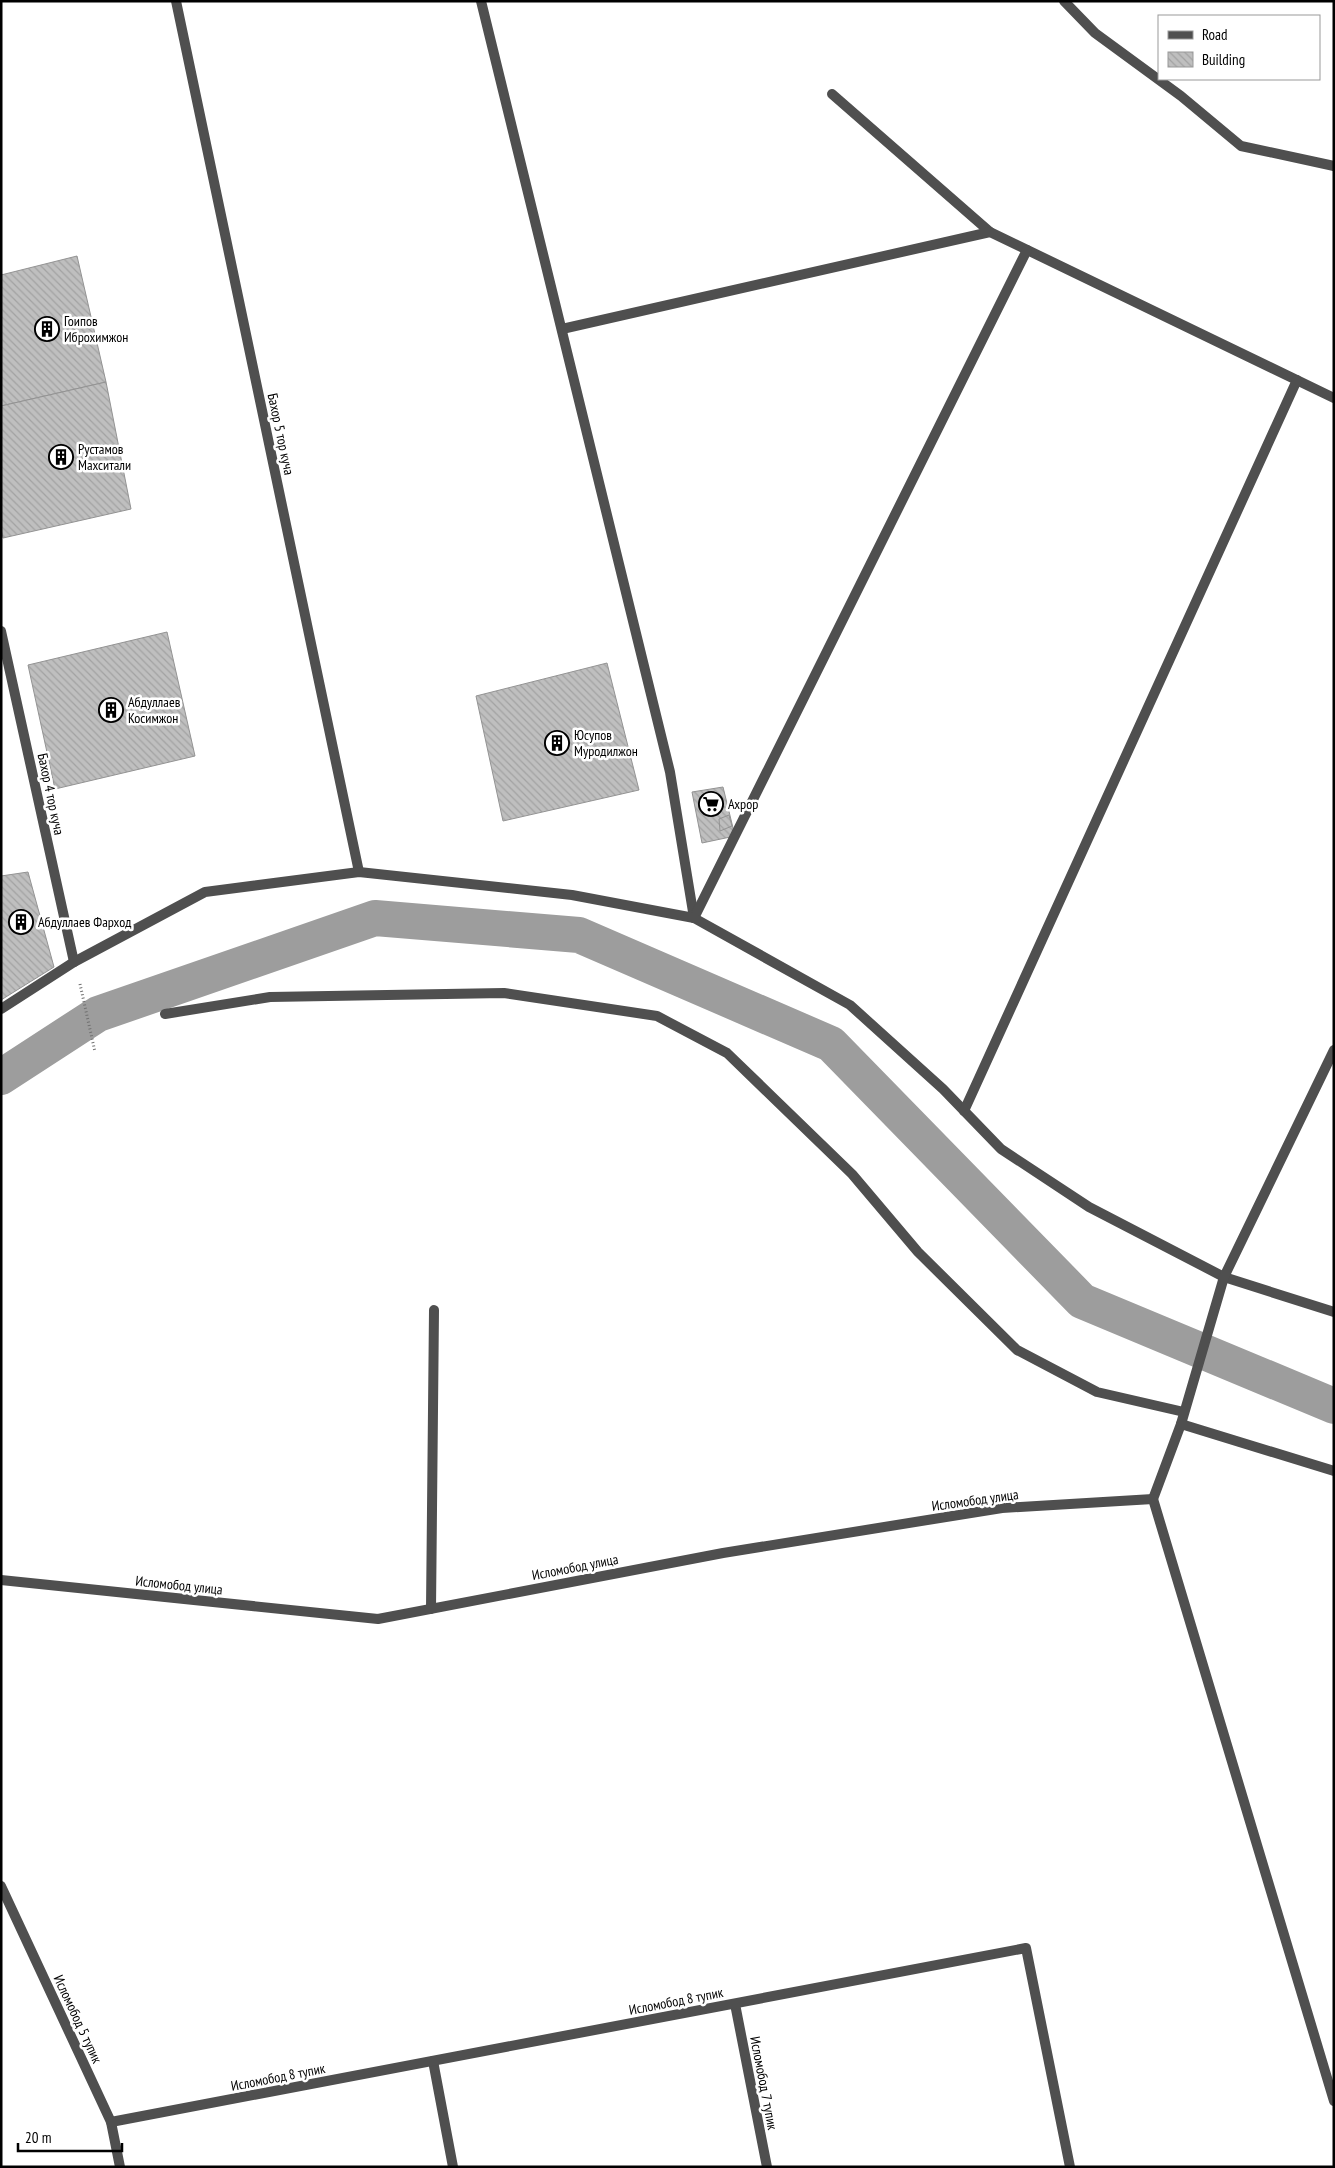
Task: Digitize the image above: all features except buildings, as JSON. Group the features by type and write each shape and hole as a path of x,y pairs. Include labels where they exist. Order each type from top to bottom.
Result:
{"street":[{"name":"Бахор 5 тор куча","path":"176,1 359,872"},
{"path":"482,1 670,772 694,918"},
{"path":"1064,1 1095,33 1158,79"},
{"path":"1159,80 1241,146 1334,166"},
{"path":"832,94 990,232 1334,398"},
{"path":"562,330 990,232"},
{"path":"694,918 1027,250"},
{"path":"964,1111 1297,380"},
{"name":"Бахор 4 тор куча","path":"1,631 74,962"},
{"path":"1,1009 74,962 206,892 359,872 572,895 694,918 850,1005 943,1088 1001,1149 1089,1207 1224,1276 1334,1312"},
{"path":"165,1014 270,997 504,993 657,1016 726,1053 852,1174 918,1252 1017,1350 1097,1392 1334,1471"},
{"path":"1334,1050 1224,1276 1208,1336 1182,1419 1153,1499 1334,2101"},
{"path":"431,1609 434,1310"},
{"name":"Исломобод улица","path":"1,1580 378,1619 723,1553 1002,1508 1153,1499"},
{"name":"Исломобод 5 тупик","path":"1,1886 111,2122 120,2167"},
{"name":"Исломобод 8 тупик","path":"111,2122 1026,1948 1070,2167"},
{"name":"Исломобод 7 тупик","path":"735,2004 767,2167"},
{"path":"433,2061 453,2167"}],"path":[{"path":"74,962 95,1052"}],"waterway":[{"path":"1,1077 98,1014 375,918 579,935 831,1044 1082,1301 1334,1406"}],"place":[{"name":"Гоипов Иброхимжон","path":"47,329"},
{"name":"Рустамов Махситали","path":"61,457"},
{"name":"Абдуллаев Косимжон","path":"111,710"},
{"name":"Юсупов Муродилжон","path":"557,743"},
{"name":"Ахрор","path":"711,804"},
{"name":"Абдуллаев Фарход","path":"21,922"}]}
